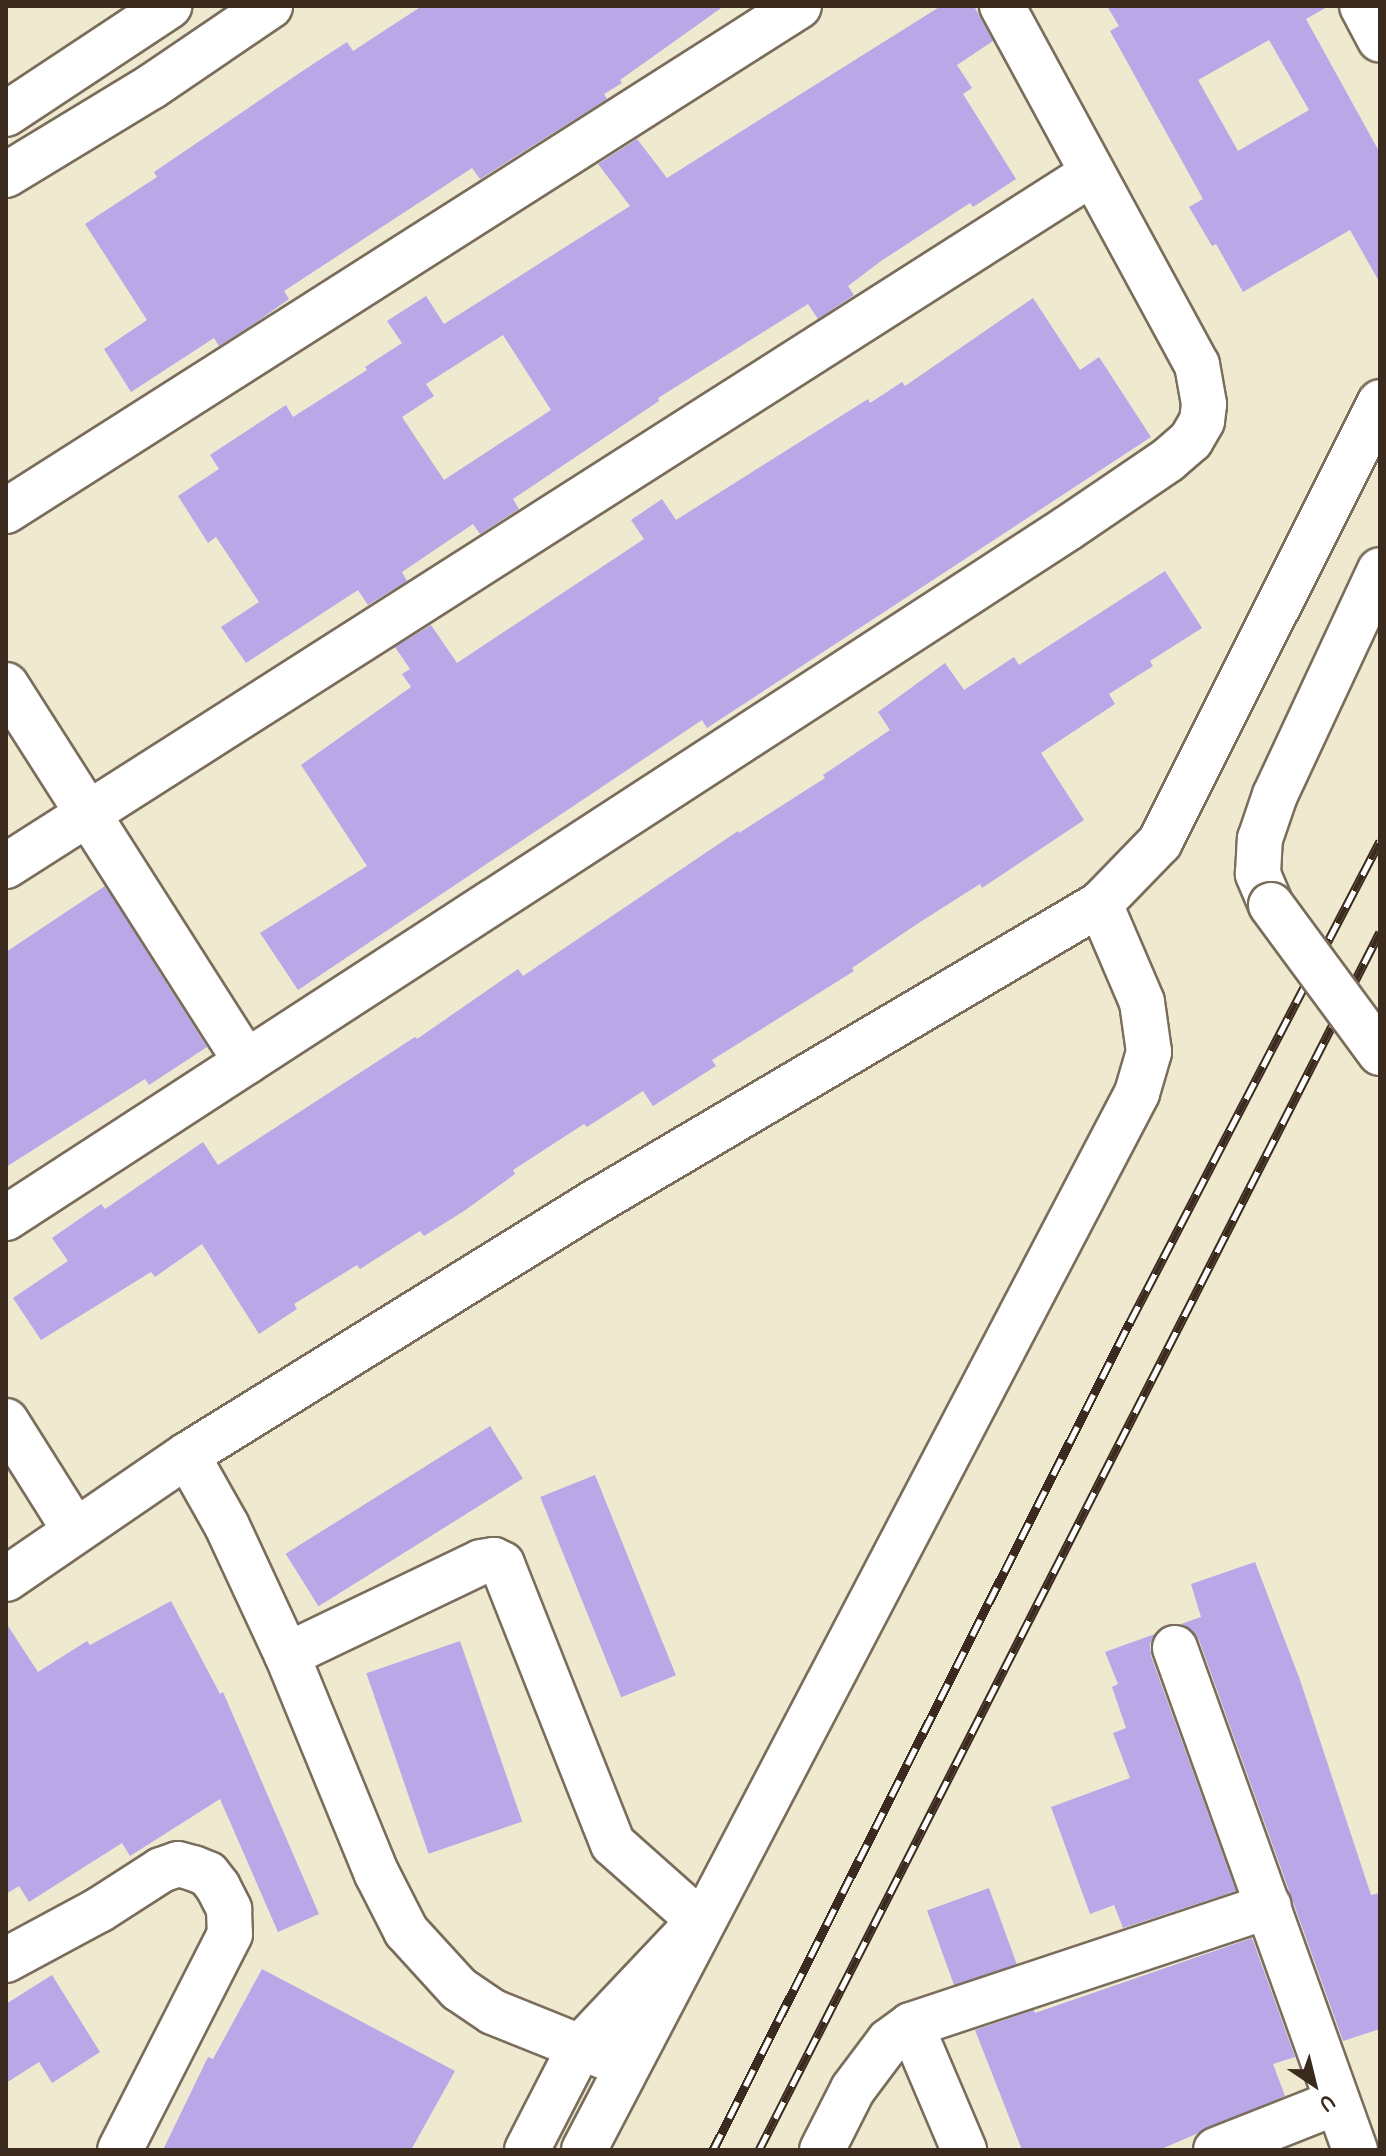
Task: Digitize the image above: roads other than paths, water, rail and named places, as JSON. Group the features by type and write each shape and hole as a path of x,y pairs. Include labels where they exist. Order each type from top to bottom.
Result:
{"street":[{"path":"6,114 169,6"},
{"path":"6,175 151,87 270,6"},
{"path":"6,511 799,6"},
{"path":"6,1218 1068,528 1168,460 1191,440 1202,421 1204,404 1197,365 1002,6"},
{"path":"1362,6 1380,40"},
{"path":"6,866 1091,174"},
{"path":"6,1579 74,1529 187,1455 597,1201 1100,904 1160,842 1380,402"},
{"path":"1380,570 1275,795 1260,839 1258,874 1271,905 1380,1053"},
{"path":"6,685 246,1062"},
{"path":"584,2150 669,1993 701,1922 1137,1093 1149,1052 1142,1002 1100,904"},
{"path":"6,1421 74,1529"},
{"path":"187,1455 227,1526 287,1655 377,1874 406,1931 459,1989 493,2012 627,2066"},
{"path":"287,1655 481,1562 494,1560 502,1564 613,1844 701,1922"},
{"path":"1175,1648 1355,2150"},
{"path":"6,1960 99,1910 161,1870 178,1864 208,1874 218,1887 229,1909 230,1934 120,2150"},
{"path":"822,2150 863,2076 889,2041 911,2025 1269,1906"},
{"path":"527,2150 580,2047 669,1949 701,1922"},
{"path":"911,2025 964,2150"},
{"path":"1216,2150 1337,2102"}],"railway":[{"path":"713,2150 1130,1322 1380,841"},
{"path":"759,2150 1380,932"}]}
